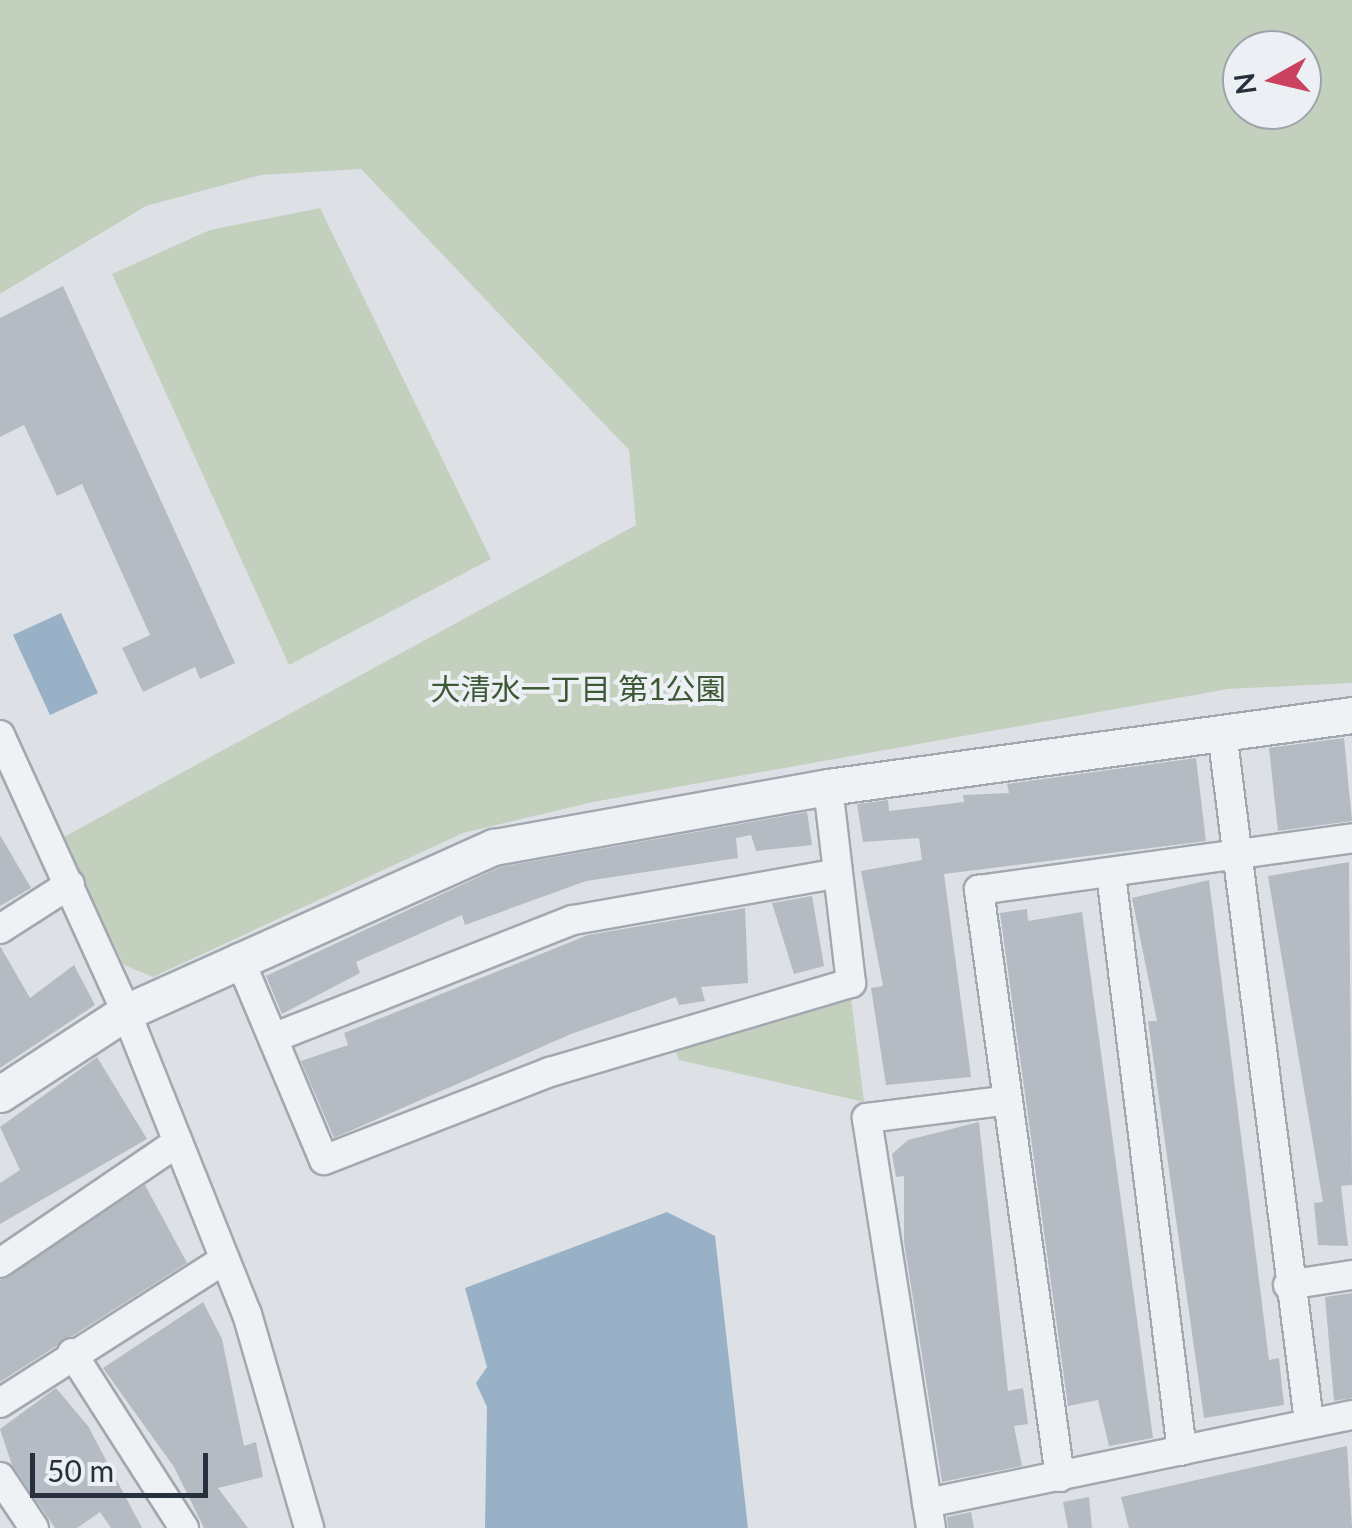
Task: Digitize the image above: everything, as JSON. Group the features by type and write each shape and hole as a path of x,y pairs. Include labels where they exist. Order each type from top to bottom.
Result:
{"street":[{"path":"0,1094 126,1012 239,958 494,847 828,787 1352,715"},
{"path":"1222,732 1240,854 1288,1285 1309,1422"},
{"path":"0,735 8,775 70,884 126,1012 224,1260 309,1528"},
{"path":"239,958 324,1160 550,1072 851,983 835,874 828,787"},
{"path":"1060,1476 1001,1101 979,890 1352,838"},
{"path":"273,1038 574,920 835,874"},
{"path":"1111,874 1182,1450"},
{"path":"0,929 70,884"},
{"path":"1001,1101 868,1118 929,1515 1060,1476 1352,1415"},
{"path":"0,1263 178,1142"},
{"path":"0,1403 72,1353 224,1260"},
{"path":"1288,1285 1352,1275"},
{"path":"72,1353 184,1528"},
{"path":"0,1477 34,1528"}],"green space":[{"name":"大清水一丁目 第1公園","path":"0,0 1352,0 1352,683 1228,689 593,802 463,833 153,977 124,965 62,838 636,525 629,450 361,169 261,175 146,206 0,294"},
{"path":"320,208 491,559 289,665 112,274 210,230"},
{"path":"851,998 864,1102 679,1060 674,1047"}],"water":[{"path":"61,613 98,693 50,715 13,635"},
{"path":"667,1212 715,1236 748,1528 485,1528 487,1407 476,1383 487,1367 465,1288"}],"building":[{"path":"63,286 235,663 200,679 195,667 143,692 122,648 150,635 82,484 57,496 24,425 0,437 0,318"},
{"path":"1344,738 1352,821 1278,831 1269,748"},
{"path":"1196,758 1206,841 944,874 971,1077 886,1085 871,988 883,986 861,871 922,860 919,838 863,842 857,804 888,800 889,811 964,802 963,795 1009,793 1007,784"},
{"path":"807,812 812,845 756,851 751,835 736,838 738,858 586,881 465,925 462,915 356,962 360,973 282,1014 266,976 500,867"},
{"path":"0,835 31,888 0,906"},
{"path":"1349,862 1352,1185 1341,1186 1348,1246 1318,1245 1314,1203 1323,1202 1268,876"},
{"path":"1209,880 1269,1360 1279,1358 1284,1405 1204,1418 1148,1021 1157,1021 1132,898"},
{"path":"812,896 824,966 794,974 772,903"},
{"path":"745,908 748,983 701,987 705,1001 679,1005 676,997 571,1034 334,1138 301,1061 348,1045 344,1033 588,935"},
{"path":"1027,909 1028,921 1082,912 1153,1438 1109,1446 1098,1400 1068,1406 1000,913"},
{"path":"0,946 30,998 74,965 95,1005 0,1068"},
{"path":"97,1057 147,1139 0,1224 0,1183 20,1170 0,1127"},
{"path":"979,1122 1008,1391 1023,1388 1028,1424 1014,1426 1022,1466 942,1482 904,1242 904,1176 896,1177 892,1154 908,1140"},
{"path":"145,1185 187,1263 0,1382 0,1280"},
{"path":"1352,1293 1352,1398 1334,1401 1325,1297"},
{"path":"203,1302 222,1339 244,1446 256,1442 263,1477 218,1488 248,1528 204,1528 174,1467 103,1368"},
{"path":"56,1388 88,1426 142,1528 111,1528 100,1512 77,1528 55,1528 12,1465 0,1429"},
{"path":"1347,1446 1352,1528 1129,1528 1121,1497"},
{"path":"1089,1497 1092,1528 1068,1528 1063,1502"},
{"path":"971,1512 974,1528 948,1528 947,1517"}]}
